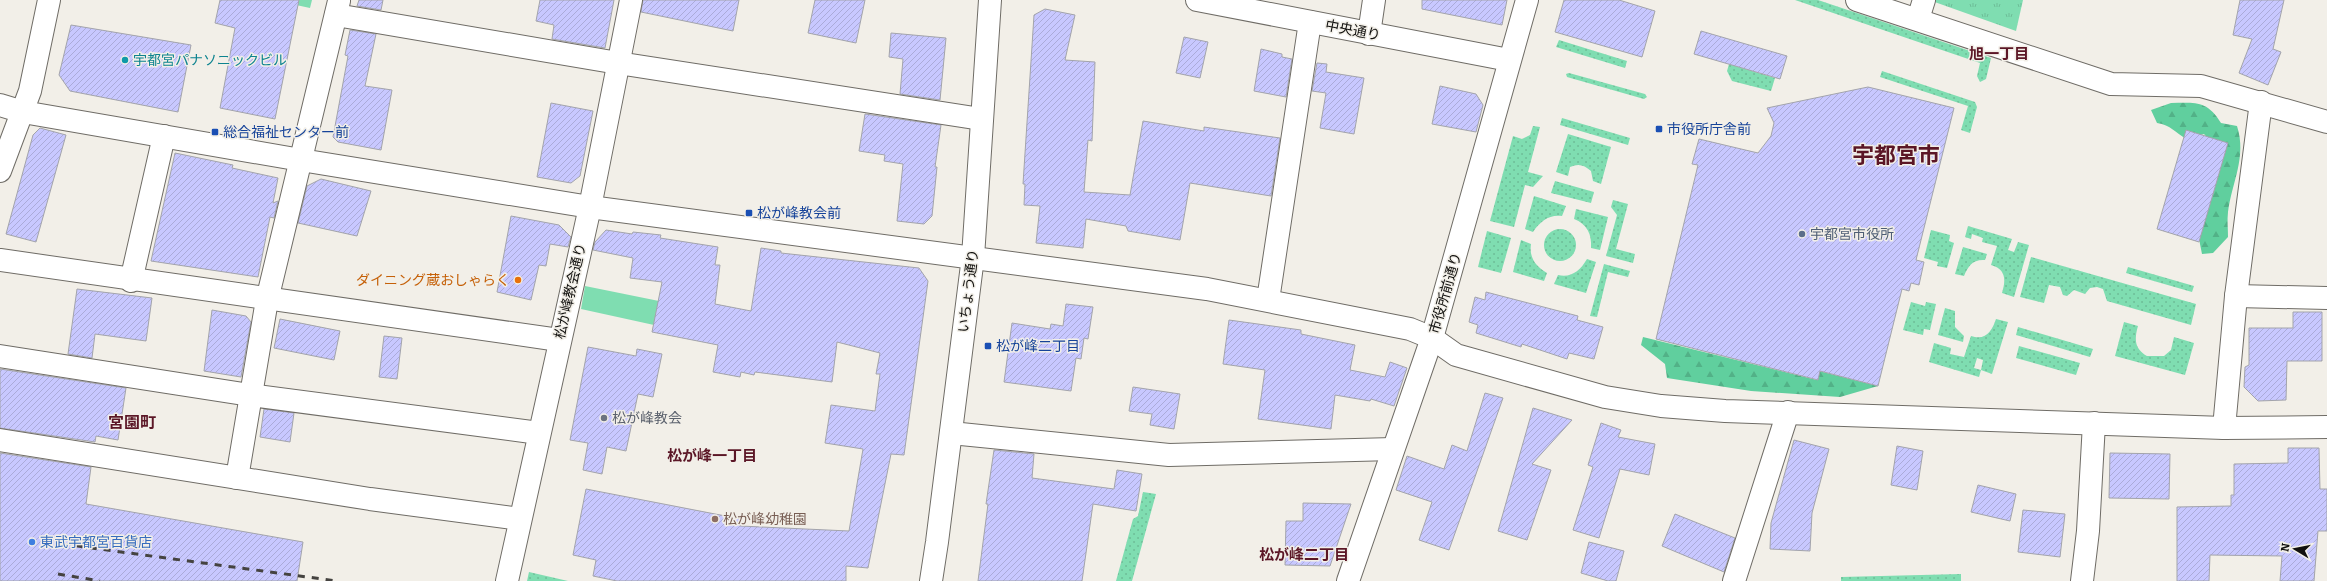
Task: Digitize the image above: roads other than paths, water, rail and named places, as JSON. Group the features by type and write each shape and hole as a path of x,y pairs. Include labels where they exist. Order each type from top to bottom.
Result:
{"street":[{"path":"0,171 30,91 49,0"},
{"name":"松が峰教会通り","path":"507,581 559,340 590,207 631,0"},
{"name":"いちょう通り","path":"931,581 973,257 990,0"},
{"name":"中央通り","path":"1197,0 1301,13 1369,34 1509,60"},
{"path":"1369,34 1374,0"},
{"name":"市役所前通り","path":"1348,581 1432,338 1527,0"},
{"path":"1857,0 1921,10 2111,84 2201,86 2327,122"},
{"path":"237,478 267,300 338,7 618,63 982,119"},
{"path":"1268,300 1301,13"},
{"path":"2224,428 2236,296 2261,102"},
{"path":"0,105 23,112 301,160 590,207 1207,289 1268,300 1410,329 1432,338 1456,355 1605,397 1661,406 1726,411 2224,428 2327,427"},
{"path":"131,280 164,136"},
{"path":"0,260 267,300 559,340"},
{"path":"2236,296 2327,298"},
{"path":"0,356 250,395 539,433"},
{"path":"1734,581 1788,412"},
{"path":"2082,581 2088,531 2094,423"},
{"path":"951,433 1169,455 1393,449"},
{"path":"0,440 237,478 520,519"}],"railway":[{"path":"62,544 337,581"},
{"path":"58,574 100,581"}],"place":[{"name":"宇都宮パナソニックビル","path":"125,60"},
{"name":"市役所庁舎前","path":"1659,129"},
{"name":"総合福祉センター前","path":"215,132"},
{"name":"松が峰教会前","path":"749,213"},
{"name":"宇都宮市役所","path":"1802,234"},
{"name":"ダイニング蔵おしゃらく","path":"518,280"},
{"name":"松が峰二丁目","path":"988,346"},
{"name":"松が峰教会","path":"604,418"},
{"name":"松が峰幼稚園","path":"715,519"},
{"name":"東武宇都宮百貨店","path":"32,542"}],"district":[{"name":"旭一丁目","path":"1999,54"},
{"name":"宇都宮市","path":"1896,155"},
{"name":"宮園町","path":"132,422"},
{"name":"松が峰一丁目","path":"712,456"},
{"name":"松が峰二丁目","path":"1304,555"}]}
